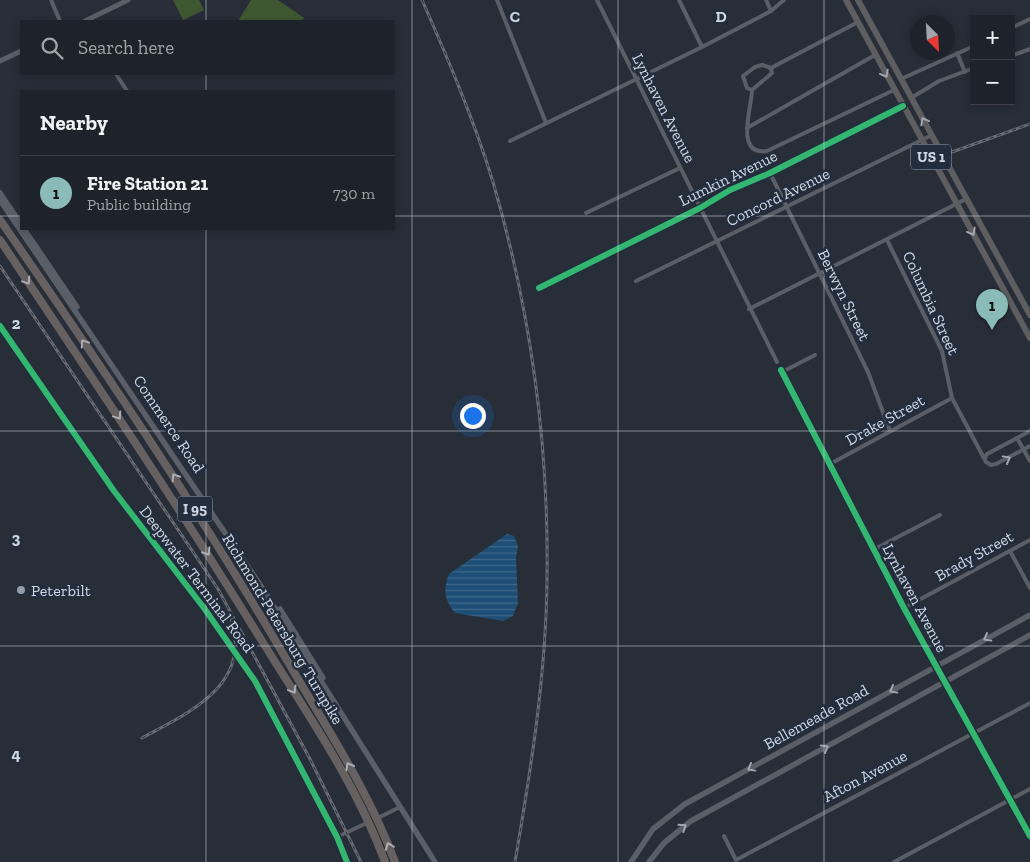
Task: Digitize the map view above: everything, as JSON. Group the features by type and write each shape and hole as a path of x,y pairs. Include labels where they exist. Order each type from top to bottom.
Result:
{"highway":[{"name":"Richmond-Petersburg Turnpike","path":"0,220 171,470 271,633 374,809 395,862"},
{"name":"Richmond-Petersburg Turnpike","path":"0,240 188,522 292,688 343,774 385,862"}],"main road":[{"name":"US 1","path":"846,0 1030,338"},
{"name":"US 1","path":"858,0 1030,316"},
{"path":"0,193 20,223"},
{"name":"Commerce Road","path":"0,200 20,230"},
{"name":"Commerce Road","path":"20,230 264,592 435,862"},
{"name":"Commerce Road","path":"25,230 287,620 386,779 391,793"},
{"name":"Bellemeade Road","path":"631,862 651,832 677,809 1030,615"},
{"name":"Bellemeade Road","path":"649,862 664,842 692,821 1030,636"}],"street":[{"path":"51,0 60,20"},
{"path":"87,20 128,0"},
{"path":"497,0 546,123"},
{"name":"Lynhaven Avenue","path":"596,0 777,362"},
{"path":"679,0 702,47"},
{"path":"766,0 771,11"},
{"path":"510,141 702,47 771,11 784,0"},
{"path":"1015,26 1030,19"},
{"path":"752,90 746,88 743,76 755,67 762,65 771,68 858,22"},
{"path":"901,79 970,48"},
{"path":"1015,55 1030,49"},
{"path":"0,61 20,51"},
{"path":"957,53 965,72"},
{"path":"747,128 875,55"},
{"path":"771,68 772,73 768,78 752,90 747,128 753,148 760,152 768,151 894,90"},
{"path":"912,98 939,81 970,70"},
{"path":"117,75 126,90"},
{"name":"Lumkin Avenue","path":"539,288 700,208 730,190 770,173 903,106"},
{"name":"Concord Avenue","path":"636,281 932,135"},
{"path":"586,213 680,168"},
{"name":"Berwyn Street","path":"770,173 868,372 890,431"},
{"path":"749,309 966,199"},
{"name":"Columbia Street","path":"888,240 942,351 952,398 985,458"},
{"name":"Deepwater Terminal Road","path":"0,326 114,491 204,608 255,681 337,837 347,862"},
{"name":"Lynhaven Avenue","path":"815,356 782,371 873,550 1030,836"},
{"name":"Drake Street","path":"830,464 952,398"},
{"path":"1030,431 988,454 985,458 988,464 994,465 1030,446"},
{"path":"1017,438 1030,461"},
{"path":"873,550 940,515"},
{"name":"Brady Street","path":"904,608 1030,540"},
{"path":"1010,551 1030,588"},
{"name":"Afton Avenue","path":"724,836 736,860 1030,702"},
{"path":"894,862 1030,789"},
{"path":"337,837 400,807"},
{"path":"904,856 907,862"}],"green space":[{"path":"173,0 199,0 204,10 183,20"},
{"path":"251,0 278,0 304,18 303,20 239,20"}],"water":[{"path":"507,534 514,536 518,546 516,557 518,603 513,616 503,621 455,613 449,604 445,590 449,574"}],"railway":[{"path":"422,0 469,113 493,182 518,280 535,379 541,429 547,529 544,651 537,722 515,862"},
{"path":"952,152 1030,124"},
{"path":"0,266 218,589 310,759 361,862"},
{"path":"142,738 196,707 212,694 225,679 233,662 235,642 231,619"}],"cycle path":[{"path":"539,288 700,208 730,190 770,173 903,106"},
{"path":"0,326 114,491 204,608 255,681 337,837 347,862"},
{"path":"781,370 904,608 1030,836"}],"place":[{"name":"Fire Station 21","path":"992,330"},
{"name":"Peterbilt","path":"21,590"}]}
